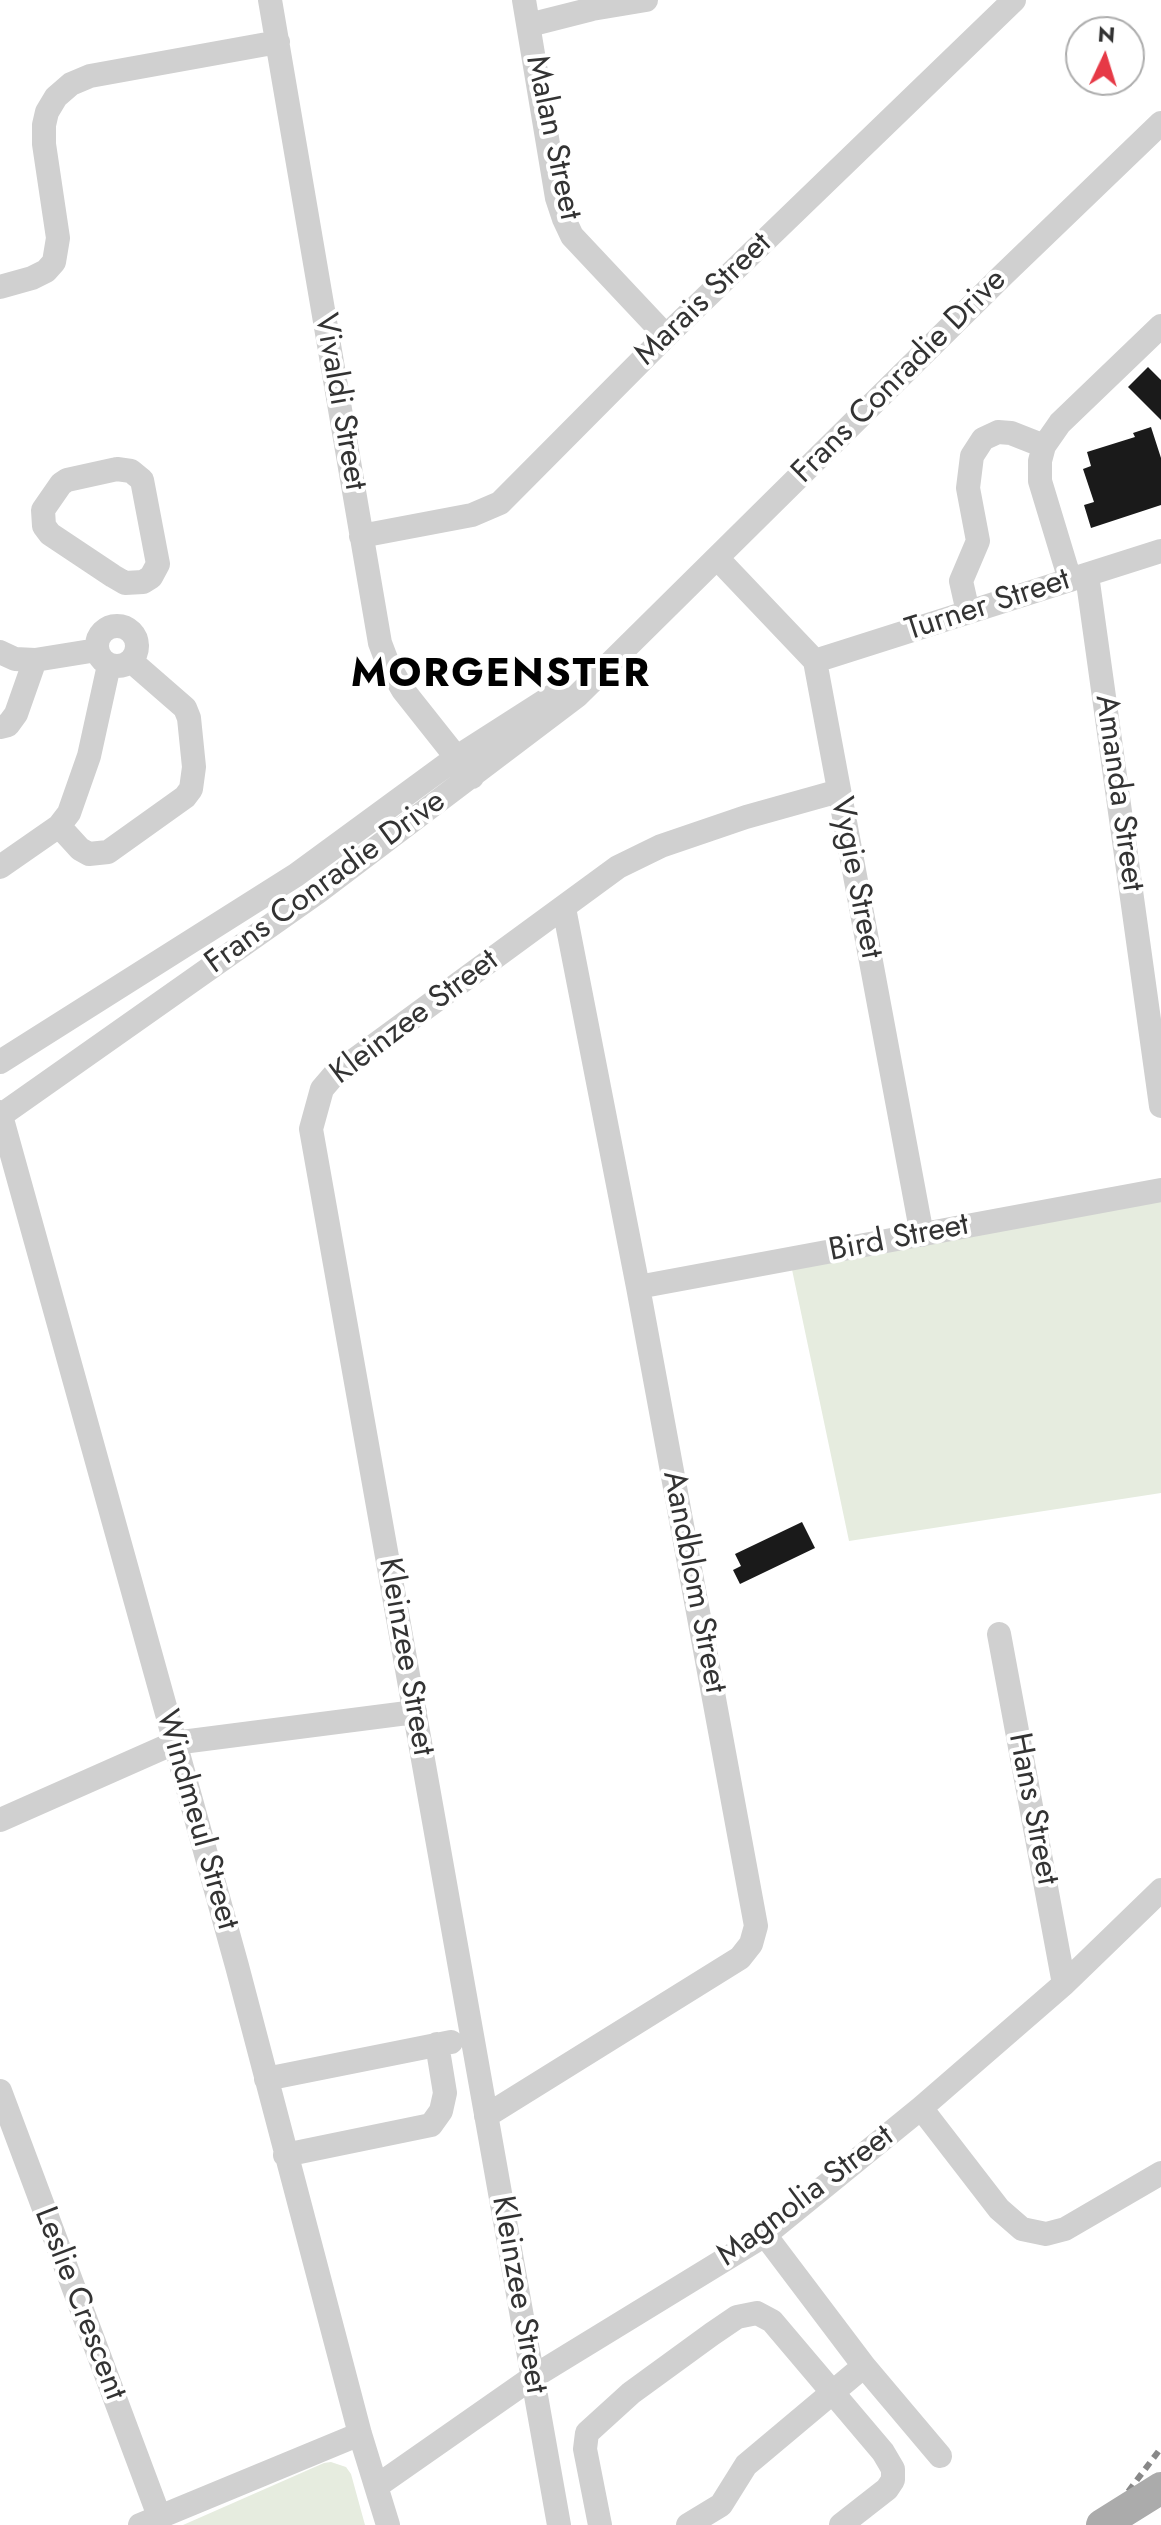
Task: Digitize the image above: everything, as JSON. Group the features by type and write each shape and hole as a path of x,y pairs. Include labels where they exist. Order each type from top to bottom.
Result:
{"main road":[{"path":"1102,2525 1161,2488"}],"street":[{"name":"Vivaldi Street","path":"270,0 380,643 403,690 472,777"},
{"name":"Malan Street","path":"524,0 557,198 564,219 572,236 666,336"},
{"path":"529,25 592,9 646,0"},
{"name":"Marais Street","path":"361,536 472,515 500,503 666,336 1013,0"},
{"path":"0,287 32,278 46,271 54,262 58,238 44,125 56,97 71,84 90,76 278,42"},
{"name":"Frans Conradie Drive","path":"0,1114 318,892 577,696 1161,123"},
{"path":"968,612 961,581 978,541 968,488 972,456 983,439 998,432 1011,433 1044,446 1060,423 1161,326"},
{"name":"Amanda Street","path":"1044,446 1040,481 1079,577 1161,1106"},
{"path":"125,469 142,480 158,564 151,577 143,582 125,583 50,534 44,526 43,510 67,480 125,469"},
{"name":"Turner Street","path":"815,661 1161,551"},
{"path":"717,558 815,661"},
{"path":"124,628 125,583"},
{"path":"0,652 15,659 112,659 137,649 134,636 124,628 114,626 104,631 98,640 112,659 185,708 189,718 194,767 191,789 185,797 108,852 89,854 80,849 59,826"},
{"name":"Frans Conradie Drive","path":"0,1062 296,875 457,757 542,703 640,634"},
{"path":"0,867 59,826 69,813 77,797 112,659"},
{"path":"0,727 8,725 16,714 35,660"},
{"name":"Vygie Street","path":"815,661 922,1235"},
{"name":"Kleinzee Street","path":"559,2525 311,1129 322,1089 334,1075 618,867 638,855 746,817 839,791"},
{"name":"Aandblom Street","path":"486,2116 740,1958 751,1944 756,1926 638,1287 564,908"},
{"name":"Windmeul Street","path":"0,1114 266,2079 360,2434 388,2525"},
{"name":"Bird Street","path":"638,1287 1161,1190"},
{"name":"Hans Street","path":"999,1634 1064,1984"},
{"path":"0,1820 174,1743 415,1712"},
{"name":"Magnolia Street","path":"377,2486 533,2377 765,2235 921,2108 1156,1905"},
{"path":"266,2079 472,2038"},
{"path":"285,2155 431,2125 441,2111 445,2093 437,2044"},
{"name":"Leslie Crescent","path":"0,2091 150,2521"},
{"path":"921,2108 999,2209 1022,2229 1046,2234 1065,2229 1161,2173"},
{"path":"765,2235 864,2366 940,2456"},
{"path":"600,2525 585,2449 587,2433 631,2393 737,2317 757,2313 772,2321 883,2452 895,2472 887,2489 841,2525"},
{"path":"688,2525 727,2515 746,2465 864,2366"},
{"path":"150,2521 360,2434"}],"shaded area":[{"path":"1161,1190 1161,1493 849,1541 790,1260"},
{"path":"324,2463 346,2467 351,2474 365,2525 183,2525"}],"building":[{"path":"1148,367 1161,380 1161,420 1128,387"},
{"path":"1151,427 1161,458 1161,505 1091,528 1084,505 1094,502 1083,469 1091,466 1087,452 1135,437 1133,433"},
{"path":"802,1522 815,1548 740,1584 733,1570 741,1566 735,1554"}],"railway":[{"path":"1103,2525 1161,2448"},
{"path":"1126,2525 1161,2478"}],"district":[{"name":"MORGENSTER","path":"501,676"}]}
